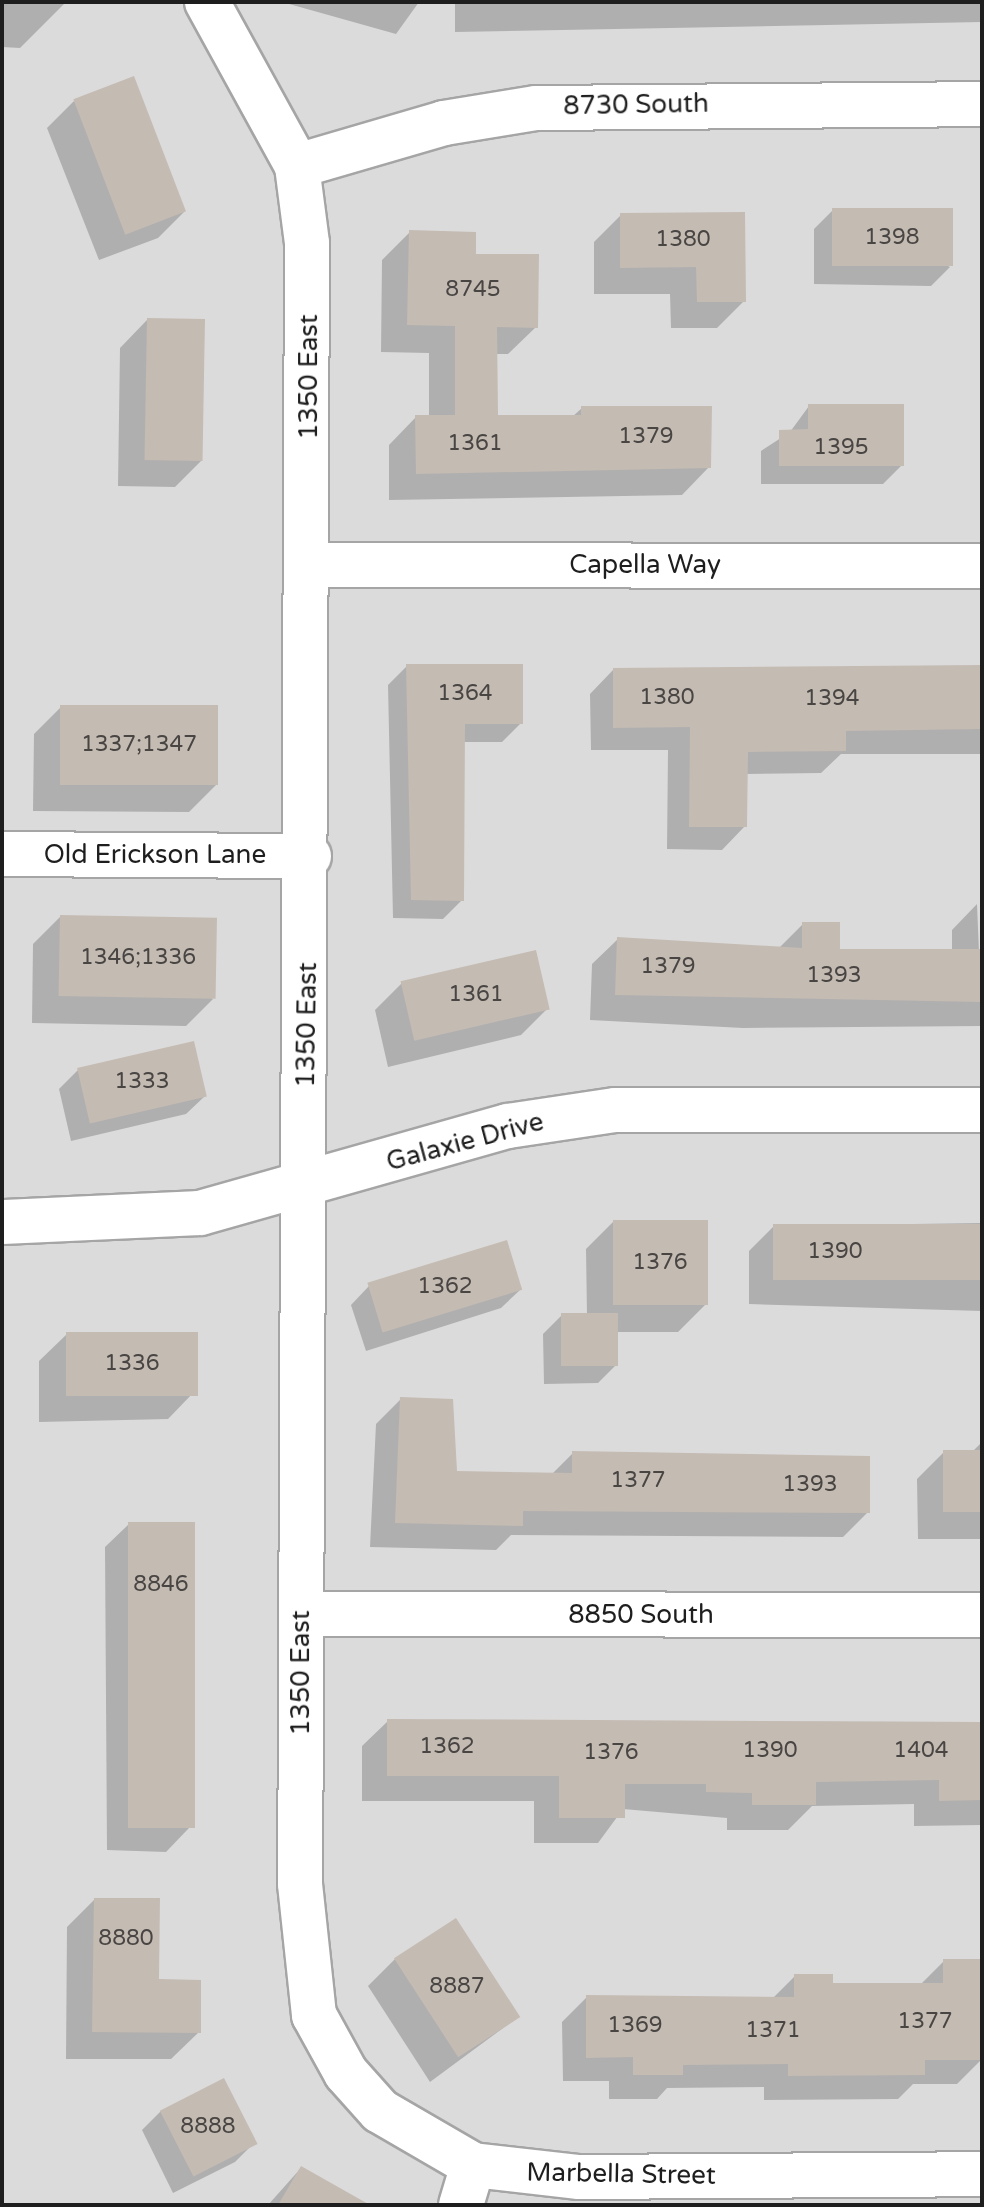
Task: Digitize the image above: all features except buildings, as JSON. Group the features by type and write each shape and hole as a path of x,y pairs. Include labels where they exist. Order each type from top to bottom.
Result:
{"street":[{"path":"207,2 297,166"},
{"name":"8730 South","path":"297,166 444,123 536,108 982,104"},
{"name":"1350 East","path":"297,166 307,243 309,565 309,856 302,1190 300,1884"},
{"name":"Capella Way","path":"309,565 982,566"},
{"name":"Old Erickson Lane","path":"2,854 309,856"},
{"name":"Galaxie Drive","path":"2,1222 185,1215 302,1190 508,1126 615,1110 982,1110"},
{"name":"8850 South","path":"301,1614 982,1615"},
{"name":"Marbella Street","path":"300,1884 314,2015 346,2073 380,2111 467,2185 579,2177 926,2189 982,2174"}],"shaded area":[{"path":"2,2 982,2 982,2205 2,2205"}]}
